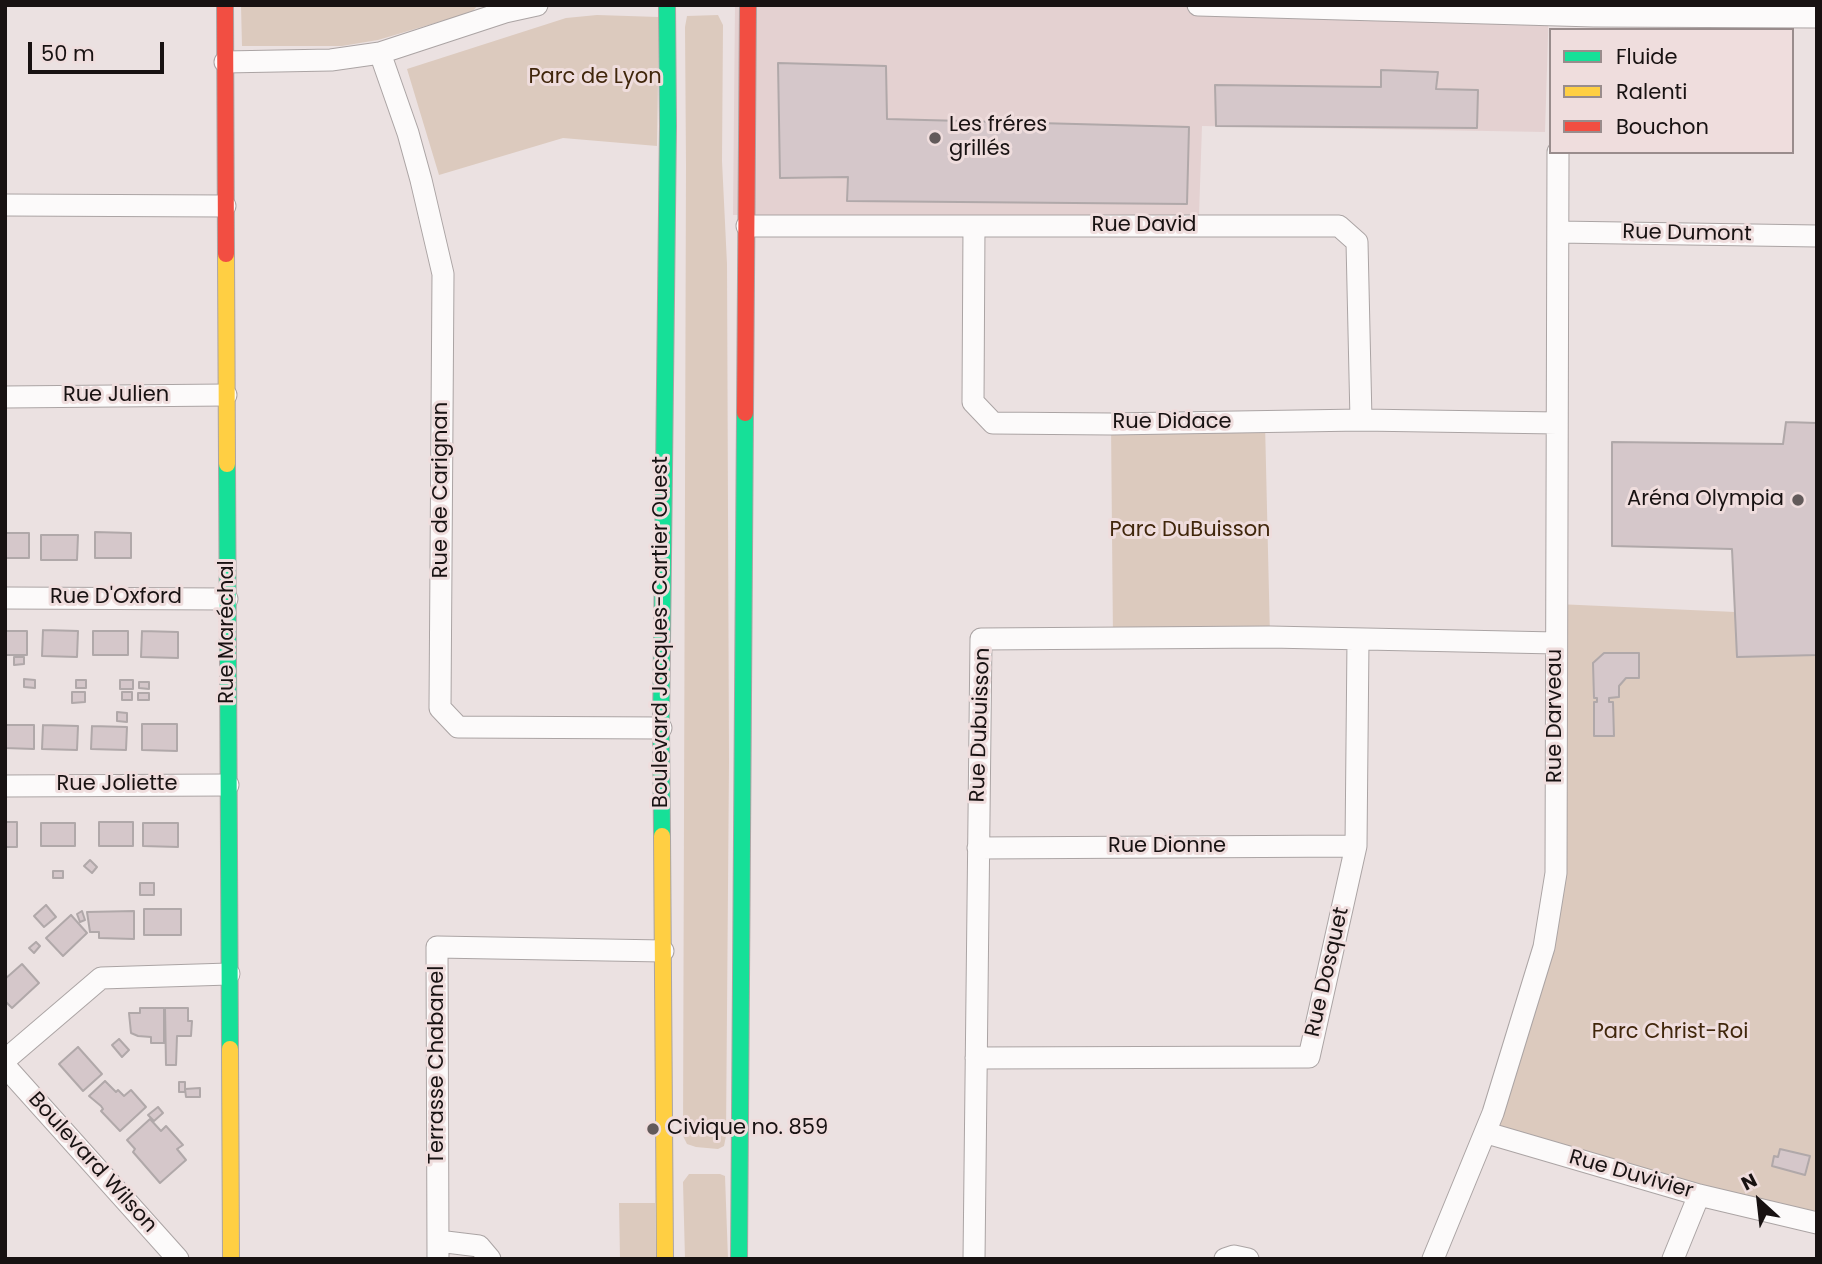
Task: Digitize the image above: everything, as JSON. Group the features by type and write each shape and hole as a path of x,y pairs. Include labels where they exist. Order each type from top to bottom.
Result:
{"main road":[{"name":"Rue Maréchal","path":"225,5 231,1259"},
{"name":"Boulevard Jacques-Cartier Ouest","path":"665,1259 661,728 667,5"},
{"path":"739,1259 748,5"}],"street":[{"path":"225,62 331,60 380,52 504,9 537,5"},
{"path":"1198,5 1562,17 1781,11 1817,17"},
{"name":"Rue de Carignan","path":"380,52 408,133 443,274 440,708 458,727 661,728"},
{"name":"Rue Darveau","path":"1433,1259 1487,1133 1544,947 1556,873 1558,154"},
{"path":"5,205 225,206"},
{"name":"Rue David","path":"747,226 1339,226 1357,242 1361,420"},
{"name":"Rue Didace","path":"974,226 972,402 993,423 1361,420 1557,424"},
{"name":"Rue Dumont","path":"1558,232 1817,236"},
{"name":"Rue Julien","path":"5,397 226,395"},
{"name":"Rue D'Oxford","path":"5,598 228,599"},
{"name":"Rue Dubuisson","path":"974,1259 981,639 1270,637 1556,642"},
{"name":"Rue Dosquet","path":"976,1058 1309,1057 1356,846 1358,640"},
{"name":"Rue Joliette","path":"5,786 228,785"},
{"name":"Rue Dionne","path":"978,848 1356,846"},
{"name":"Terrasse Chabanel","path":"490,1259 479,1247 438,1250 437,947 663,951"},
{"path":"5,1059 101,978 229,974"},
{"name":"Boulevard Wilson","path":"5,1066 178,1259"},
{"name":"Rue Duvivier","path":"1487,1133 1699,1195 1817,1223"},
{"path":"1673,1259 1699,1195"},
{"path":"1225,1259 1234,1256 1248,1259"}],"shaded area":[{"path":"735,5 1549,5 1545,132 1202,126 1199,215 733,215"}],"green space":[{"path":"241,5 478,5 472,12 378,40 342,46 242,46"},
{"name":"Parc de Lyon","path":"597,15 659,17 657,146 563,138 439,175 407,69 566,18"},
{"path":"718,15 723,25 722,161 727,264 729,762 726,1136 724,1146 718,1149 687,1144 683,1136 685,27 687,16"},
{"name":"Parc DuBuisson","path":"1265,423 1270,637 1113,639 1111,424"},
{"name":"Parc Christ-Roi","path":"1557,604 1735,612 1817,655 1817,1223 1487,1133 1544,947"},
{"path":"689,1174 725,1176 728,1259 685,1259 683,1182"},
{"path":"619,1203 655,1203 656,1259 620,1259"}],"building":[{"path":"778,63 886,66 887,119 1189,127 1187,204 847,201 848,177 780,178"},
{"path":"1381,70 1438,72 1436,89 1478,90 1477,128 1216,126 1215,85 1381,87"},
{"path":"1786,422 1817,423 1817,655 1737,657 1732,549 1612,546 1612,442 1783,444"},
{"path":"95,532 131,533 131,558 95,558"},
{"path":"5,533 29,533 29,558 5,558"},
{"path":"41,535 78,535 77,560 41,560"},
{"path":"43,630 78,631 77,657 42,656"},
{"path":"5,631 27,631 27,655 5,655"},
{"path":"93,631 128,631 128,655 93,655"},
{"path":"142,631 178,632 178,658 141,657"},
{"path":"1604,653 1639,653 1639,678 1626,678 1619,686 1619,697 1609,698 1609,702 1613,702 1614,736 1594,736 1594,702 1597,702 1597,698 1594,698 1593,663"},
{"path":"14,657 24,657 24,664 14,665"},
{"path":"24,679 35,680 35,688 24,687"},
{"path":"76,680 86,680 86,688 76,688"},
{"path":"120,680 133,680 133,689 120,689"},
{"path":"139,682 149,682 149,689 139,688"},
{"path":"72,692 85,692 85,702 72,703"},
{"path":"122,692 132,692 132,700 122,700"},
{"path":"138,693 149,693 149,700 138,700"},
{"path":"117,712 127,713 127,722 117,721"},
{"path":"142,724 177,724 177,751 142,750"},
{"path":"5,725 34,725 34,749 5,748"},
{"path":"43,725 78,726 77,750 42,749"},
{"path":"92,726 127,727 126,750 91,749"},
{"path":"5,822 17,822 17,847 5,847"},
{"path":"99,822 133,822 133,846 99,846"},
{"path":"41,823 75,823 75,846 41,846"},
{"path":"143,823 178,823 178,847 143,846"},
{"path":"90,860 97,867 92,873 84,866"},
{"path":"53,871 63,871 63,878 53,878"},
{"path":"140,883 154,883 154,895 140,895"},
{"path":"46,905 56,917 44,927 34,916"},
{"path":"144,909 181,909 181,935 144,935"},
{"path":"82,911 85,920 80,922 77,914"},
{"path":"134,911 134,939 99,938 99,932 90,932 87,912"},
{"path":"71,915 87,933 63,956 46,938"},
{"path":"36,942 40,946 34,953 29,948"},
{"path":"22,964 39,983 12,1008 5,1001 5,979"},
{"path":"140,1008 164,1008 164,1043 151,1043 151,1037 131,1033 129,1013 140,1013"},
{"path":"165,1008 188,1008 188,1021 192,1021 191,1036 177,1036 176,1065 166,1065"},
{"path":"119,1039 129,1050 122,1057 112,1045"},
{"path":"78,1047 102,1074 83,1091 59,1064"},
{"path":"105,1081 124,1096 131,1090 146,1107 120,1131 101,1111 101,1106 89,1096"},
{"path":"179,1082 185,1082 185,1092 179,1092"},
{"path":"200,1088 200,1097 186,1097 185,1089"},
{"path":"158,1107 163,1113 154,1121 148,1115"},
{"path":"150,1119 161,1131 166,1126 183,1145 177,1149 186,1160 160,1183 133,1152 135,1149 127,1140"},
{"path":"1780,1149 1810,1156 1805,1175 1772,1166 1774,1156 1778,1157"}],"traffic: fast":[{"path":"662,836 667,5"},
{"path":"739,1259 745,413"},
{"path":"227,464 230,1049"}],"traffic: slow":[{"path":"226,254 227,464"},
{"path":"662,836 665,1259"},
{"path":"230,1049 231,1259"}],"traffic: jam":[{"path":"225,5 226,254"},
{"path":"745,413 748,5"}],"place":[{"name":"Les fréres grillés","path":"935,138"},
{"name":"Aréna Olympia","path":"1798,500"},
{"name":"Civique no. 859","path":"653,1129"}]}
